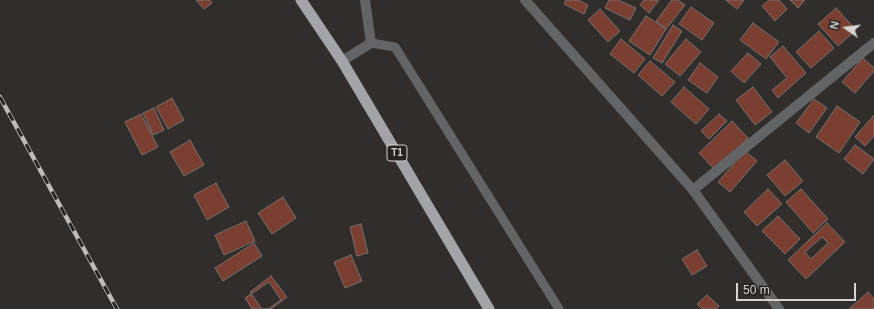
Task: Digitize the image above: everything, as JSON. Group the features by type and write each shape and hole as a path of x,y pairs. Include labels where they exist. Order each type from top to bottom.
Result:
{"highway":[{"name":"T1","path":"301,0 342,61 489,309"}],"street":[{"path":"342,61 371,43 364,0"},
{"path":"525,0 693,190 779,309"},
{"path":"693,190 874,43"}],"lane":[{"path":"371,43 395,48 559,309"}],"building":[{"path":"196,0 210,0 212,3 204,9"},
{"path":"566,0 578,0 588,5 584,14 564,4"},
{"path":"609,0 618,0 636,8 630,20 605,8"},
{"path":"644,0 659,0 649,13 640,5"},
{"path":"672,0 678,0 685,5 666,29 656,21"},
{"path":"726,0 744,0 737,9"},
{"path":"769,0 779,0 787,9 775,21 762,6"},
{"path":"790,0 805,0 798,8"},
{"path":"691,7 714,23 702,40 679,24"},
{"path":"836,8 856,30 838,46 818,24"},
{"path":"600,9 620,31 608,42 588,20"},
{"path":"646,16 666,29 650,55 629,41"},
{"path":"753,23 779,42 766,59 740,40"},
{"path":"673,25 682,31 662,63 653,58"},
{"path":"819,31 834,48 811,68 796,52"},
{"path":"621,39 645,59 634,73 610,54"},
{"path":"686,39 701,52 680,76 665,64"},
{"path":"783,46 806,73 778,98 772,90 787,78 770,57"},
{"path":"748,53 761,64 744,83 731,71"},
{"path":"863,58 874,68 874,71 855,93 842,82"},
{"path":"650,61 675,82 662,96 638,75"},
{"path":"700,63 718,77 707,93 688,80"},
{"path":"684,87 709,109 696,124 671,102"},
{"path":"753,87 772,112 755,125 736,100"},
{"path":"172,98 184,120 168,129 156,107"},
{"path":"814,99 827,108 809,133 796,123"},
{"path":"837,106 860,122 839,153 816,137"},
{"path":"154,108 164,130 153,135 143,113"},
{"path":"141,114 158,147 142,155 125,122"},
{"path":"719,114 727,121 709,139 701,131"},
{"path":"874,115 874,136 865,146 855,137"},
{"path":"732,121 748,138 715,170 699,153"},
{"path":"190,140 204,165 184,176 170,152"},
{"path":"855,145 874,159 863,174 844,159"},
{"path":"745,151 757,161 730,192 718,182"},
{"path":"785,160 803,181 785,196 767,175"},
{"path":"216,183 229,207 207,220 194,195"},
{"path":"768,189 782,204 757,226 744,212"},
{"path":"801,189 828,219 813,233 786,202"},
{"path":"283,197 296,218 272,234 258,213"},
{"path":"778,216 800,239 785,254 762,231"},
{"path":"246,221 255,241 224,255 215,235"},
{"path":"827,223 845,242 806,279 788,260","holes":["822,237 828,243 811,259 805,252"]},
{"path":"361,224 368,253 357,256 350,227"},
{"path":"254,243 262,256 223,281 215,268"},
{"path":"697,250 707,266 692,275 682,259"},
{"path":"351,255 362,281 345,288 334,262"},
{"path":"271,276 287,297 271,309 262,309 250,292"},
{"path":"269,282 281,300 268,309 252,309 245,298"},
{"path":"868,292 874,299 874,309 849,309"},
{"path":"707,295 719,306 716,309 702,309 697,304"}],"railway":[{"path":"0,97 117,309"}]}
